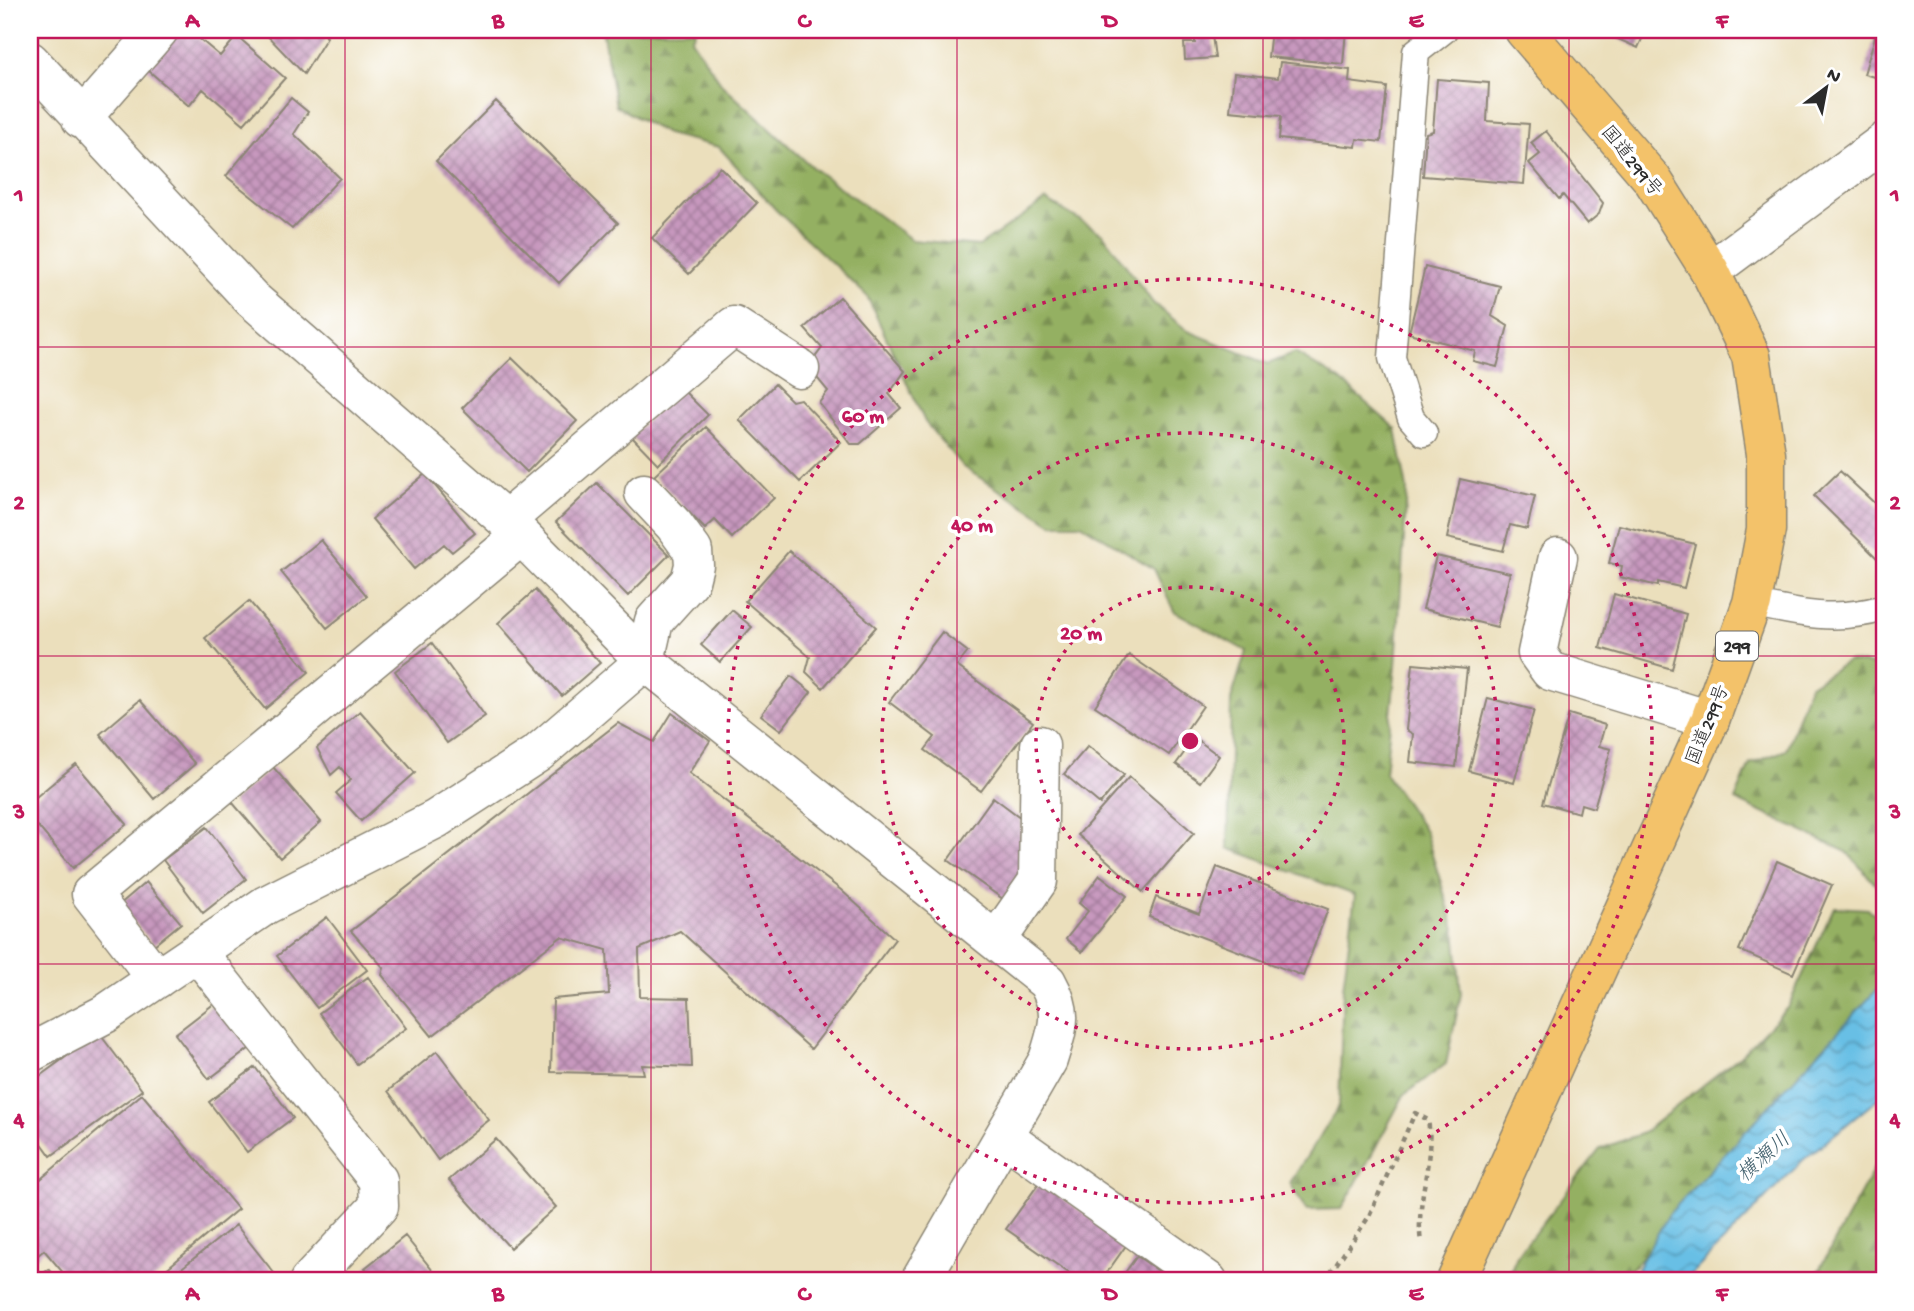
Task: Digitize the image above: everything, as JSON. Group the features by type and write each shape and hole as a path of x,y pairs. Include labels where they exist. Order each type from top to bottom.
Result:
{"highway":[{"name":"国道299号","path":"1456,1281 1710,720 1752,603 1766,530 1766,454 1751,356 1710,271 1652,179 1524,30"}],"street":[{"path":"81,119 159,30"},
{"path":"30,61 81,119 252,299 513,528 645,661 839,819 998,940 1047,982 1058,1001 1060,1021 1048,1060 920,1281"},
{"path":"1710,271 1884,142"},
{"path":"157,979 91,894 513,528 734,326 800,369"},
{"path":"30,1053 105,1014 266,905 436,818 538,753 645,661 654,621 690,581 694,565 693,551 674,524 644,494"},
{"path":"1558,557 1537,653 1550,671 1710,720"},
{"path":"998,940 1038,881 1040,745"},
{"path":"197,952 378,1180 379,1206 309,1281"},
{"path":"1005,1137 1199,1279"}],"lane":[{"path":"1424,433 1411,418 1392,358 1416,52 1444,30"},
{"path":"1752,603 1811,617 1845,616 1884,608"}],"path":[{"path":"1325,1281 1368,1218 1415,1113 1428,1120 1432,1143 1419,1226 1422,1248"}],"green space":[{"path":"602,30 696,30 691,39 723,86 813,168 912,240 979,246 1046,200 1103,234 1153,303 1188,331 1268,364 1295,353 1340,380 1396,429 1407,489 1396,666 1385,773 1425,831 1455,929 1461,994 1446,1064 1404,1095 1342,1209 1306,1210 1290,1183 1339,1106 1343,988 1355,895 1228,848 1231,700 1246,651 1174,611 1154,569 1081,524 1053,524 963,467 925,422 867,296 776,210 719,147 667,134 616,106"},
{"path":"1848,661 1884,667 1884,894 1847,852 1735,800 1750,764 1786,750 1809,686"},
{"path":"1834,907 1868,909 1884,920 1884,1017 1736,1157 1620,1281 1506,1281 1517,1256 1600,1149 1643,1133 1740,1056 1788,1007"},
{"path":"1884,1150 1884,1281 1813,1281 1883,1152"}],"water":[{"name":"横瀬川","path":"1884,982 1884,1094 1803,1160 1685,1281 1630,1281 1669,1214"}],"building":[{"path":"171,30 189,30 220,56 237,36 285,78 244,124 203,89 189,106 141,64"},
{"path":"262,30 319,30 327,37 304,74"},
{"path":"1184,30 1214,30 1214,32 1186,34"},
{"path":"1271,30 1346,30 1343,64 1268,57"},
{"path":"1598,30 1646,30 1638,48"},
{"path":"1877,30 1884,30 1884,80 1864,74"},
{"path":"1212,35 1215,58 1185,60 1184,43 1195,43 1195,36"},
{"path":"1280,62 1350,70 1349,82 1387,87 1381,142 1357,139 1356,147 1279,139 1281,116 1230,111 1234,73 1278,78"},
{"path":"1437,79 1489,83 1487,121 1529,124 1524,184 1423,176 1426,133 1433,131"},
{"path":"291,98 308,112 294,134 340,178 292,229 226,176"},
{"path":"496,101 618,223 559,283 436,161"},
{"path":"1546,131 1603,203 1599,214 1587,224 1563,195 1559,199 1529,163 1540,154 1531,143"},
{"path":"720,167 757,203 689,274 652,238"},
{"path":"1425,267 1500,286 1492,316 1508,326 1497,367 1473,361 1475,351 1409,333"},
{"path":"840,297 905,371 889,394 901,408 860,444 851,444 819,403 828,391 808,367 822,348 804,328"},
{"path":"512,358 577,421 527,472 462,408"},
{"path":"775,384 792,401 800,399 841,442 800,482 739,420"},
{"path":"681,388 708,415 658,464 631,436"},
{"path":"706,427 774,498 732,538 715,520 705,529 654,476"},
{"path":"1840,471 1884,512 1884,565 1814,496"},
{"path":"425,474 475,533 452,552 444,544 414,569 372,519"},
{"path":"1460,479 1535,496 1527,529 1510,525 1503,551 1447,538"},
{"path":"597,483 669,555 628,596 556,522"},
{"path":"1619,525 1695,544 1684,588 1658,582 1658,586 1620,577 1622,566 1609,563"},
{"path":"321,540 367,596 327,628 281,572"},
{"path":"789,551 876,627 823,688 806,672 810,657 745,601"},
{"path":"1436,556 1510,573 1497,627 1423,609"},
{"path":"535,590 600,663 562,696 498,623"},
{"path":"1614,594 1686,614 1672,669 1600,648"},
{"path":"249,601 309,672 265,709 205,638"},
{"path":"732,610 752,627 720,662 701,645"},
{"path":"942,632 968,652 957,666 1033,722 981,791 925,750 935,737 889,702"},
{"path":"432,643 485,716 447,743 395,671"},
{"path":"1129,655 1203,706 1169,755 1095,706"},
{"path":"1413,664 1467,669 1456,767 1410,762 1413,734 1406,730"},
{"path":"791,676 811,692 781,730 761,715"},
{"path":"1488,698 1534,710 1514,783 1469,771"},
{"path":"140,700 195,764 154,799 100,734"},
{"path":"360,711 415,773 361,821 336,793 351,780 340,767 331,775 317,748"},
{"path":"672,713 710,741 689,773 841,890 895,939 811,1049 680,931 639,949 640,997 689,998 692,1067 642,1065 644,1074 551,1072 553,999 609,994 607,950 561,937 432,1036 382,975 384,968 351,931 618,723 654,742"},
{"path":"1569,714 1605,725 1599,746 1611,749 1594,808 1581,804 1579,813 1543,803"},
{"path":"1195,738 1219,756 1200,782 1176,764"},
{"path":"1088,746 1124,775 1100,804 1064,774"},
{"path":"76,764 127,824 73,868 30,817 30,802"},
{"path":"273,767 321,822 280,858 232,802"},
{"path":"1129,777 1194,833 1143,892 1078,835"},
{"path":"993,797 1021,818 1022,872 1003,899 948,860"},
{"path":"207,827 246,879 203,913 163,860"},
{"path":"1777,861 1832,885 1793,974 1739,950"},
{"path":"1217,867 1328,909 1303,976 1149,917 1156,897 1199,914"},
{"path":"1100,875 1127,896 1082,952 1066,939 1088,911 1079,903"},
{"path":"146,882 181,923 154,945 119,905"},
{"path":"327,917 367,970 317,1008 277,956"},
{"path":"368,977 406,1028 357,1064 319,1013"},
{"path":"215,1003 250,1048 209,1079 175,1034"},
{"path":"99,1033 142,1090 51,1156 30,1127 30,1083"},
{"path":"437,1051 489,1120 438,1160 388,1091"},
{"path":"255,1067 293,1118 247,1152 209,1102"},
{"path":"142,1094 238,1209 152,1281 70,1281 44,1250 30,1262 30,1188"},
{"path":"496,1139 556,1207 510,1248 449,1180"},
{"path":"1040,1182 1127,1244 1101,1281 1080,1281 1006,1229"},
{"path":"236,1225 274,1273 264,1281 172,1281 169,1278"},
{"path":"405,1236 441,1281 376,1281 365,1268"},
{"path":"1137,1256 1173,1281 1119,1281"},
{"path":"49,1269 59,1281 33,1281"}]}
